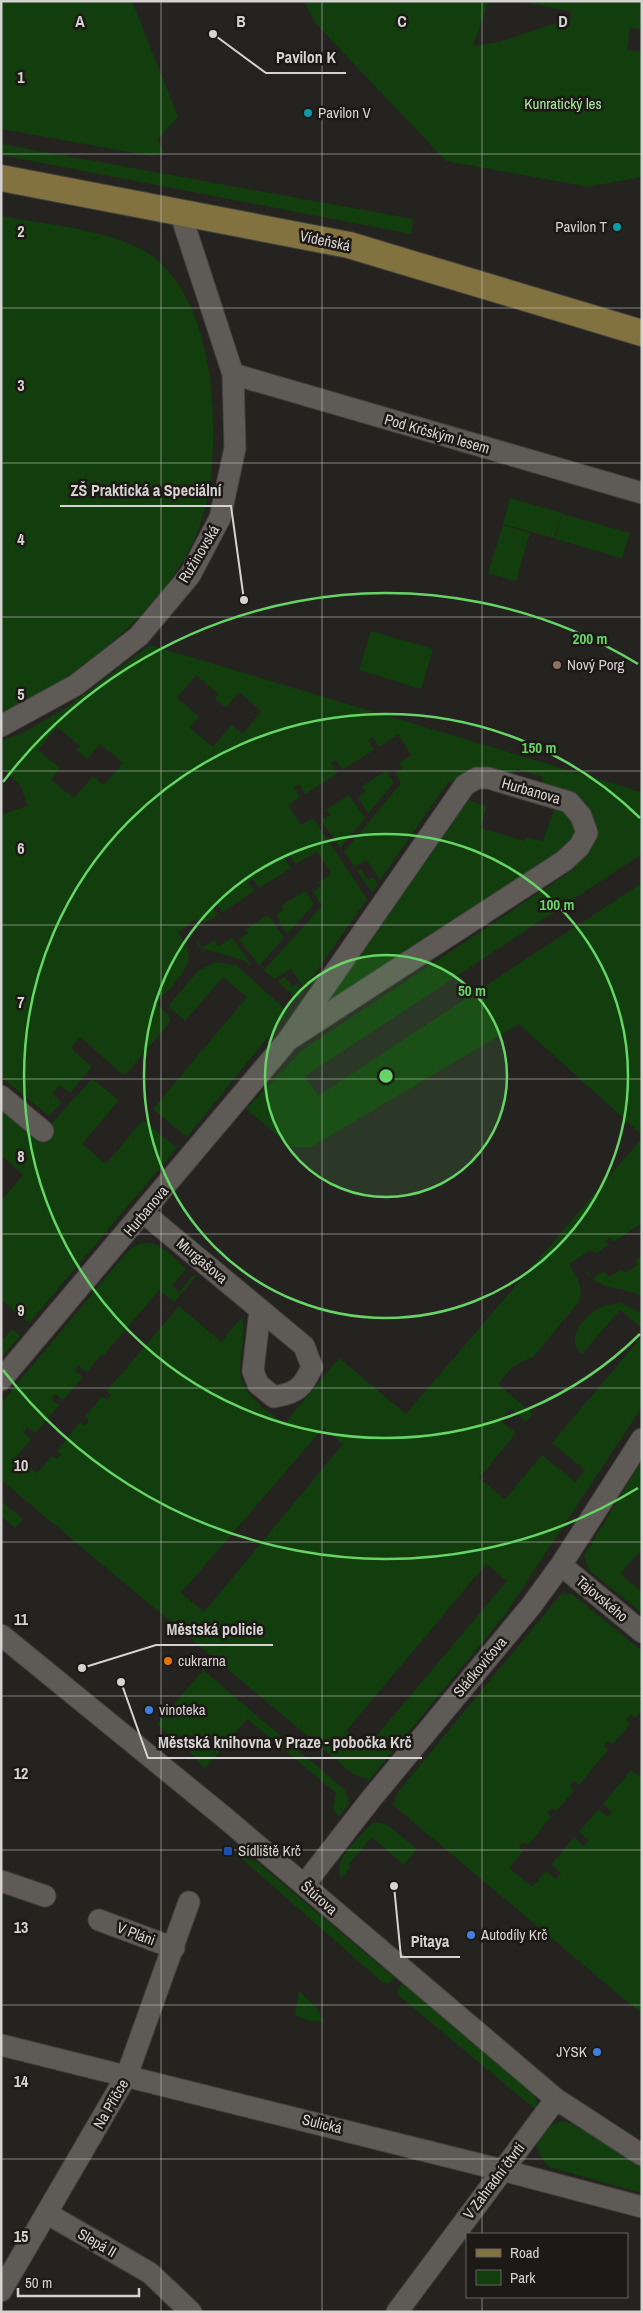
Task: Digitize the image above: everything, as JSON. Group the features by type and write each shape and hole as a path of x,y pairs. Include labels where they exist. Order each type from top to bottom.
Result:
{"main road":[{"name":"Vídeňská","path":"1,178 349,245 642,333"}],"street":[{"name":"Ružinovská","path":"1,726 76,685 132,641 190,575 220,518 235,448 233,374 180,212"},
{"name":"Pod Krčským lesem","path":"233,374 642,493"},
{"name":"Hurbanova","path":"1,1380 144,1213 288,1040 465,785 477,778 488,778 569,802 581,816 587,833 579,847 564,861 288,1040"},
{"path":"1,1096 43,1131"},
{"name":"Murgašova","path":"144,1213 260,1310"},
{"name":"Sládkovičova","path":"304,1885 371,1799 531,1606 562,1565 642,1439"},
{"name":"Tajovského","path":"562,1565 642,1632"},
{"name":"Štúrova","path":"1,1635 224,1817 556,2099 642,2155"},
{"path":"1,1881 45,1896"},
{"name":"Na Příčce","path":"1,2292 127,2075 189,1902"},
{"name":"V Pláni","path":"99,1920 174,1948"},
{"name":"Sulická","path":"1,2045 127,2075 642,2207"},
{"name":"V Zahradní čtvrti","path":"398,2312 556,2099"},
{"name":"Slepá II","path":"48,2214 150,2273 191,2312"}],"green space":[{"path":"1,1 132,1 178,117 157,140 164,152 151,156 1,129"},
{"name":"Kunratický les","path":"304,1 489,1 473,46 499,42 571,18 571,12 520,1 642,1 642,29 630,28 627,50 642,52 642,177 588,187 446,161 315,23"},
{"path":"1,144 413,219 411,234 1,155"},
{"path":"1,216 82,230 123,241 141,249 168,270 193,311 203,342 209,373 213,447 210,485 202,519 193,542 165,587 128,628 108,646 44,693 19,708 1,713"},
{"path":"510,498 562,513 554,538 503,524"},
{"path":"562,514 630,533 622,558 555,539"},
{"path":"503,525 530,533 516,581 488,573"},
{"path":"371,631 433,649 421,689 359,670"},
{"path":"150,645 642,792 642,854 305,1076 318,1096 642,883 642,1135 519,1024 311,1147 292,1147 246,1109 304,1049 576,868 573,863 591,834 543,784 542,777 517,769 511,775 455,784 449,781 380,880 367,860 355,867 344,852 401,783 395,773 403,768 399,763 411,755 398,734 379,747 373,737 368,740 374,750 342,770 336,760 331,763 337,774 305,794 299,784 294,787 300,797 288,805 301,825 313,818 367,899 304,989 291,968 274,979 264,970 322,906 313,892 321,886 318,883 331,874 317,851 296,864 290,856 285,859 291,868 259,888 253,879 248,882 254,891 223,912 216,903 212,906 218,915 205,923 202,918 195,922 194,920 178,932 188,950 187,964 173,986 156,1003 170,1017 170,1022 126,1074 122,1074 80,1037 71,1048 92,1067 70,1093 60,1085 52,1094 62,1103 49,1116 1,1077 1,815 27,806 21,786 1,768 1,741 26,731 67,707","holes":["196,675 218,694 215,699 226,708 239,692 261,711 243,734 231,725 213,747 190,728 199,717 177,698","57,727 80,746 76,750 87,759 100,744 123,763 104,785 93,776 74,798 51,780 60,768 38,750"]},
{"path":"386,771 394,782 368,814 358,797 366,791 362,786"},
{"path":"349,795 365,818 340,848 321,820 330,815 326,810"},
{"path":"464,799 487,806 480,828 525,841 526,837 543,841 557,802 577,824 574,843 321,1008"},
{"path":"361,869 368,880 373,877 378,884 372,892 357,871"},
{"path":"305,891 314,904 287,934 276,915 284,910 281,906"},
{"path":"268,915 284,938 259,966 239,939 248,933 245,930"},
{"path":"232,938 253,967 243,960 200,948 195,940 202,948 214,940 218,946"},
{"path":"215,962 236,965 288,1012 187,1137 153,1109 247,997 223,977 185,1021 168,1006 198,971"},
{"path":"285,977 292,987 297,984 302,992 297,999 277,981"},
{"path":"92,1079 119,1100 82,1144 106,1164 143,1120 177,1148 29,1323 1,1300 1,1201 23,1175 1,1155 1,1106 40,1136"},
{"path":"642,1138 642,1223 613,1242 610,1238 605,1241 608,1245 595,1254 591,1250 569,1264 578,1280 581,1291 578,1303 534,1356 512,1367 498,1384 533,1414 526,1422 510,1408 500,1420 516,1433 479,1478 505,1499 542,1455 576,1482 585,1470 552,1443 642,1336 642,1407 504,1616 369,1780 353,1774 1,1480 1,1403 128,1251 137,1245 145,1243 160,1246 186,1269 172,1286 179,1292 194,1275 196,1277 174,1302 159,1290 87,1372 79,1366 75,1370 83,1377 63,1400 55,1394 51,1398 59,1405 35,1433 27,1427 23,1432 31,1439 17,1456 37,1473 52,1456 57,1459 61,1454 57,1451 80,1422 85,1426 89,1421 85,1417 102,1396 107,1400 111,1395 106,1391 122,1373 125,1374 123,1372 179,1306 221,1342 242,1317 243,1331 240,1371 245,1388 256,1402 284,1424 339,1358 406,1414","holes":["323,1428 343,1444 204,1612 181,1593","486,1564 507,1581 366,1748 346,1731"]},
{"path":"642,1256 642,1296 604,1285 592,1279 604,1271 609,1277 622,1269 625,1273 638,1264 635,1260"},
{"path":"621,1303 642,1313 642,1328 620,1310 582,1354 577,1348 575,1335 582,1323 599,1308"},
{"path":"12,1329 20,1336 1,1358 1,1342"},
{"path":"642,1460 642,1549 620,1574 642,1592 642,1613 589,1570 584,1556"},
{"path":"1,1501 23,1519 15,1528 1,1516"},
{"path":"562,1593 572,1594 642,1651 642,1710 635,1718 631,1714 626,1719 630,1724 613,1744 608,1741 604,1746 608,1750 579,1785 574,1781 570,1786 574,1791 556,1811 551,1808 547,1813 551,1817 528,1845 523,1842 519,1847 523,1851 509,1868 532,1887 546,1871 556,1879 561,1873 551,1865 574,1837 584,1846 589,1840 579,1832 598,1809 608,1817 612,1812 603,1804 631,1770 642,1778 642,2014 393,1805 398,1792"},
{"path":"203,1670 345,1790 349,1803 339,1817 333,1809 336,1793 247,1719 205,1769 186,1748 157,1724"},
{"path":"372,1823 386,1824 417,1849 404,1865 372,1837 348,1865 350,1868 341,1878 339,1871 344,1856 355,1841"},
{"path":"234,1852 258,1863 395,1978 389,1983 382,1982"},
{"path":"402,1983 534,2095 537,2102 536,2110 398,1995 397,1991"},
{"path":"299,1991 316,2007 324,2021 309,2021 295,2015"},
{"path":"563,2121 572,2124 642,2167 642,2193 549,2167 539,2153 538,2139 546,2128"}],"place":[{"name":"Pavilon K","path":"213,34"},
{"name":"Pavilon V","path":"308,113"},
{"name":"Pavilon T","path":"617,227"},
{"name":"ZŠ Praktická a Speciální","path":"244,600"},
{"name":"Nový Porg","path":"557,665"},
{"name":"cukrarna","path":"168,1661"},
{"name":"Městská policie","path":"82,1668"},
{"name":"Městská knihovna v Praze - pobočka Krč","path":"121,1682"},
{"name":"vinoteka","path":"149,1710"},
{"name":"Sídliště Krč","path":"228,1851"},
{"name":"Pitaya","path":"394,1886"},
{"name":"Autodíly Krč","path":"471,1935"},
{"name":"JYSK","path":"597,2052"}]}
